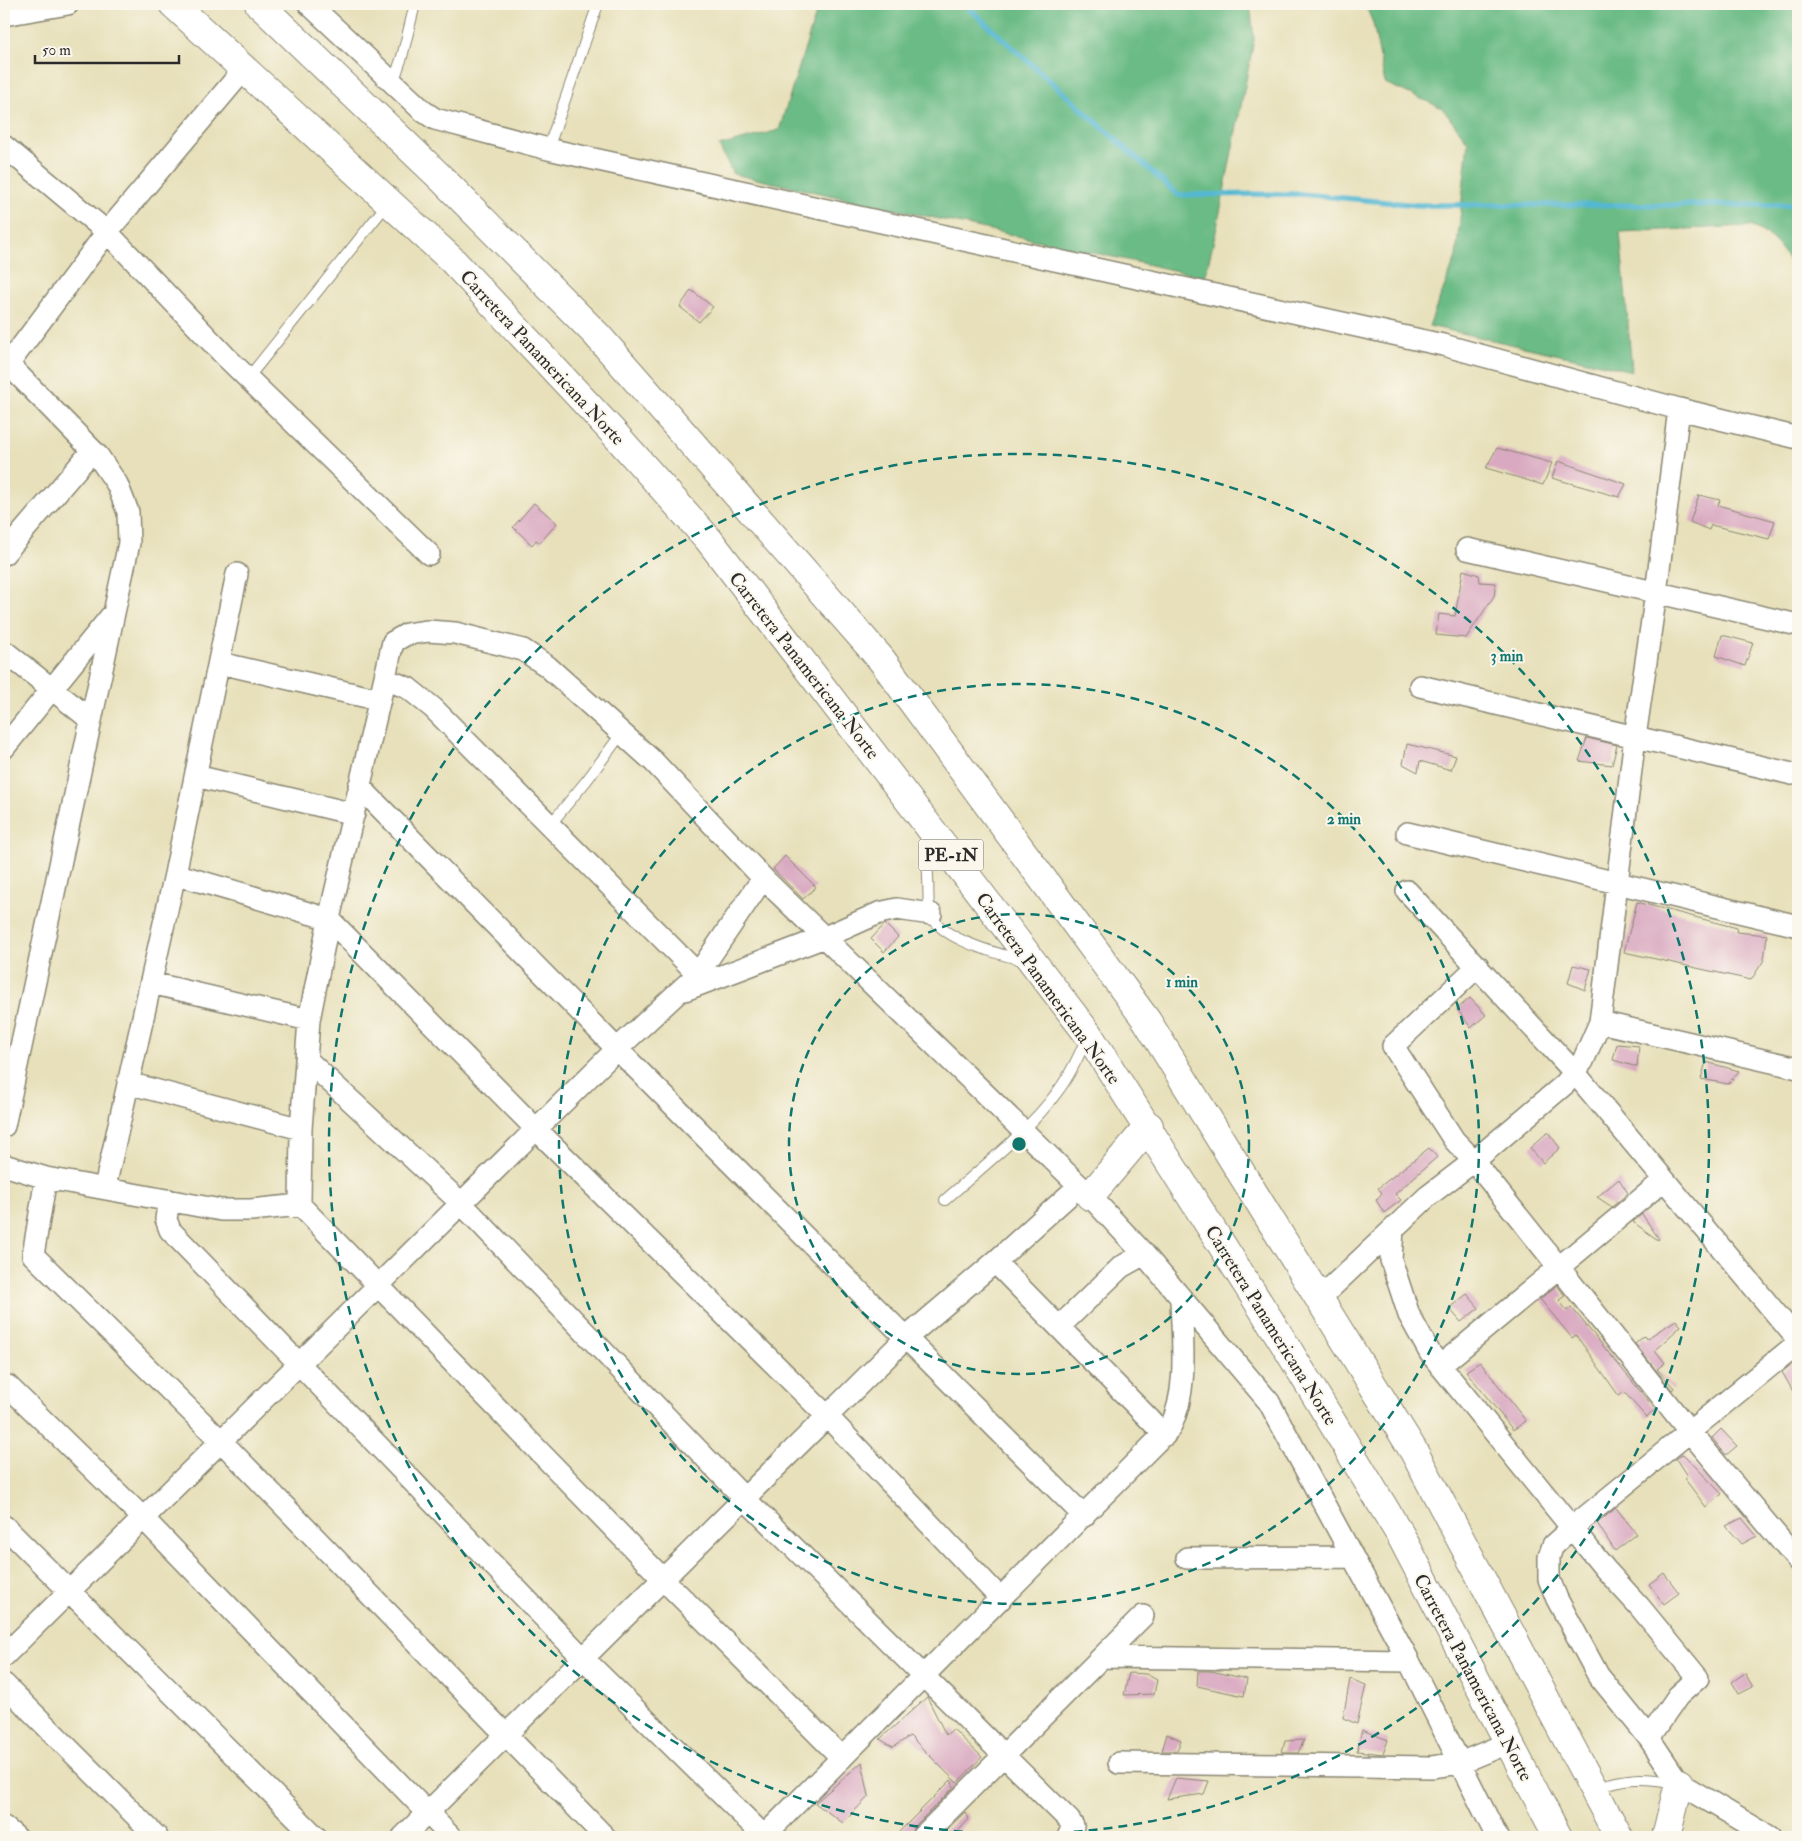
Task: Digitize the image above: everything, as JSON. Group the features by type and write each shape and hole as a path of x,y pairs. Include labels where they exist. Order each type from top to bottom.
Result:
{"highway":[{"name":"Carretera Panamericana Norte","path":"173,4 245,68 452,260 574,388 709,540 1088,1034 1149,1126 1401,1536 1558,1837"},
{"name":"PE-1N","path":"259,4 442,179 597,335 881,659 1147,1021 1414,1450 1619,1837"},
{"path":"1084,1191 1149,1126"},
{"path":"1666,1837 1678,1783"}],"street":[{"path":"4,15 68,4"},
{"path":"309,4 393,84 423,111 435,119 548,149 1442,344 1679,409 1798,438"},
{"path":"4,1126 129,543 128,512 118,484 92,450 5,365 107,232 245,68"},
{"path":"4,146 107,232 248,378 429,554"},
{"path":"1319,1298 1428,1196 1474,1162 1554,1095 1575,1073 1600,1022 1635,737 1656,593 1679,409"},
{"path":"4,554 92,450"},
{"path":"1466,549 1798,625"},
{"path":"105,1187 152,982 220,663 237,574"},
{"path":"4,748 115,612"},
{"path":"842,1758 663,1579 379,1284 300,1205 301,1129 309,1020 329,919 392,642 401,635 428,631 454,633 524,650 547,666 654,762 763,878 1084,1191 1144,1254 1269,1402 1409,1661 1497,1837"},
{"path":"4,651 91,720"},
{"path":"220,663 380,700"},
{"path":"385,679 408,688 432,708 698,974"},
{"path":"1420,686 1792,774"},
{"path":"196,776 354,814"},
{"path":"359,786 617,1049 1084,1516"},
{"path":"1407,834 1794,925"},
{"path":"175,874 329,919 536,1129 826,1416 1001,1599"},
{"path":"4,1656 617,1049 698,974 763,878"},
{"path":"1407,890 1575,1073 1798,1341 1553,1545 1548,1568 1552,1589 1598,1675 1649,1738 1678,1783 1770,1837"},
{"path":"678,993 825,937 865,918 888,911 914,910 931,914"},
{"path":"1478,966 1393,1046 1454,1140 1474,1162 1690,1432 1798,1561"},
{"path":"152,982 309,1020"},
{"path":"1600,1022 1798,1068"},
{"path":"306,1059 461,1204 744,1498 1003,1757 1069,1820 1073,1826 1068,1837"},
{"path":"128,1084 301,1129"},
{"path":"4,1165 46,1178 105,1187 221,1210 251,1210 300,1205"},
{"path":"46,1178 33,1255 221,1441 504,1736 605,1837"},
{"path":"1440,1366 1664,1180"},
{"path":"403,1837 428,1815 504,1736 906,1338 995,1262 1084,1191"},
{"path":"169,1200 166,1219 170,1230 583,1658 764,1837 1165,1434 1178,1411 1182,1369 1181,1298"},
{"path":"1393,1229 1391,1260 1401,1294 1419,1334 1440,1366 1573,1527 1606,1570 1640,1606 1698,1678 1678,1696 1649,1738"},
{"path":"1059,1327 1121,1267 1144,1254"},
{"path":"995,1262 1165,1434"},
{"path":"8,1386 143,1518 451,1837"},
{"path":"4,1526 316,1837"},
{"path":"1187,1558 1353,1557"},
{"path":"922,1837 1143,1616"},
{"path":"1102,1656 1409,1661"},
{"path":"4,1684 157,1837"},
{"path":"1119,1763 1408,1768 1460,1763 1508,1743"},
{"path":"428,1815 428,1837"},
{"path":"4,1827 16,1837"}],"lane":[{"path":"393,84 402,57 415,4"},
{"path":"548,149 598,4"},
{"path":"248,378 389,202"},
{"path":"550,825 622,733"},
{"path":"924,820 931,914 938,927 952,936 1003,955 1034,963"},
{"path":"944,1200 1022,1130 1058,1092 1076,1061 1088,1034"},
{"path":"1593,1788 1624,1779 1645,1778 1678,1783"}],"green space":[{"path":"819,4 1250,4 1254,40 1217,227 1205,277 733,174 719,146 779,130"},
{"path":"1365,4 1798,4 1798,278 1780,247 1760,230 1750,226 1620,232 1632,371 1429,326 1456,257 1468,142 1442,108 1385,83 1373,23"}],"building":[{"path":"691,290 713,307 699,322 680,307"},
{"path":"1497,448 1552,463 1543,485 1486,468"},
{"path":"1558,461 1626,484 1619,497 1552,478"},
{"path":"1699,495 1720,500 1718,505 1775,521 1769,539 1711,525 1709,530 1690,522"},
{"path":"534,503 557,523 540,543 536,540 532,545 513,527"},
{"path":"1463,570 1479,575 1480,582 1496,583 1494,596 1466,638 1436,635 1439,614 1455,616"},
{"path":"1722,635 1753,643 1745,666 1716,656"},
{"path":"1587,738 1617,745 1612,765 1579,761"},
{"path":"1407,744 1456,756 1451,770 1420,761 1418,772 1403,764"},
{"path":"785,856 816,887 803,899 773,869"},
{"path":"1637,902 1737,928 1736,932 1767,935 1764,960 1751,980 1624,952"},
{"path":"885,924 898,937 884,952 871,939"},
{"path":"1573,965 1591,969 1585,990 1568,983"},
{"path":"1470,998 1486,1015 1471,1028 1457,1009"},
{"path":"1617,1044 1639,1046 1637,1067 1613,1060"},
{"path":"1706,1062 1739,1071 1728,1084 1701,1079"},
{"path":"1548,1132 1560,1148 1543,1163 1530,1148"},
{"path":"1429,1148 1437,1157 1395,1194 1401,1200 1384,1213 1376,1200 1382,1193 1378,1188"},
{"path":"1619,1179 1628,1193 1612,1207 1597,1197"},
{"path":"1642,1214 1659,1239 1658,1240 1633,1222"},
{"path":"1557,1285 1565,1296 1559,1300 1567,1311 1571,1307 1655,1409 1647,1418 1624,1392 1619,1396 1576,1335 1572,1338 1540,1299"},
{"path":"1467,1294 1479,1308 1461,1322 1449,1308"},
{"path":"1676,1320 1681,1326 1655,1350 1665,1363 1657,1369 1674,1388 1672,1390 1635,1344 1644,1336 1646,1339"},
{"path":"1480,1362 1526,1421 1513,1430 1466,1371"},
{"path":"1792,1364 1798,1371 1798,1400 1782,1372"},
{"path":"1721,1429 1737,1446 1726,1455 1712,1438"},
{"path":"1683,1454 1722,1494 1706,1507 1684,1478 1687,1476 1676,1459"},
{"path":"1616,1508 1637,1534 1615,1551 1597,1523"},
{"path":"1742,1518 1757,1536 1742,1544 1726,1526"},
{"path":"1664,1573 1679,1593 1664,1604 1649,1584"},
{"path":"1198,1671 1211,1671 1247,1679 1244,1696 1197,1686"},
{"path":"1129,1673 1146,1674 1157,1680 1154,1694 1124,1695"},
{"path":"1745,1673 1753,1687 1739,1694 1732,1682"},
{"path":"1350,1679 1366,1685 1357,1724 1343,1718"},
{"path":"927,1697 946,1735 953,1729 982,1757 957,1783 910,1736 893,1747 880,1739"},
{"path":"1362,1730 1388,1740 1383,1754 1357,1751"},
{"path":"1167,1734 1181,1740 1177,1751 1162,1751"},
{"path":"1304,1740 1298,1753 1282,1753 1285,1741"},
{"path":"862,1762 869,1796 843,1823 815,1803"},
{"path":"1176,1778 1209,1781 1204,1794 1167,1799"},
{"path":"951,1780 954,1787 913,1828 910,1837 894,1837"},
{"path":"965,1812 969,1819 953,1837 939,1837"}],"waterway":[{"path":"964,4 1178,195 1301,194 1418,205 1798,205"}]}
